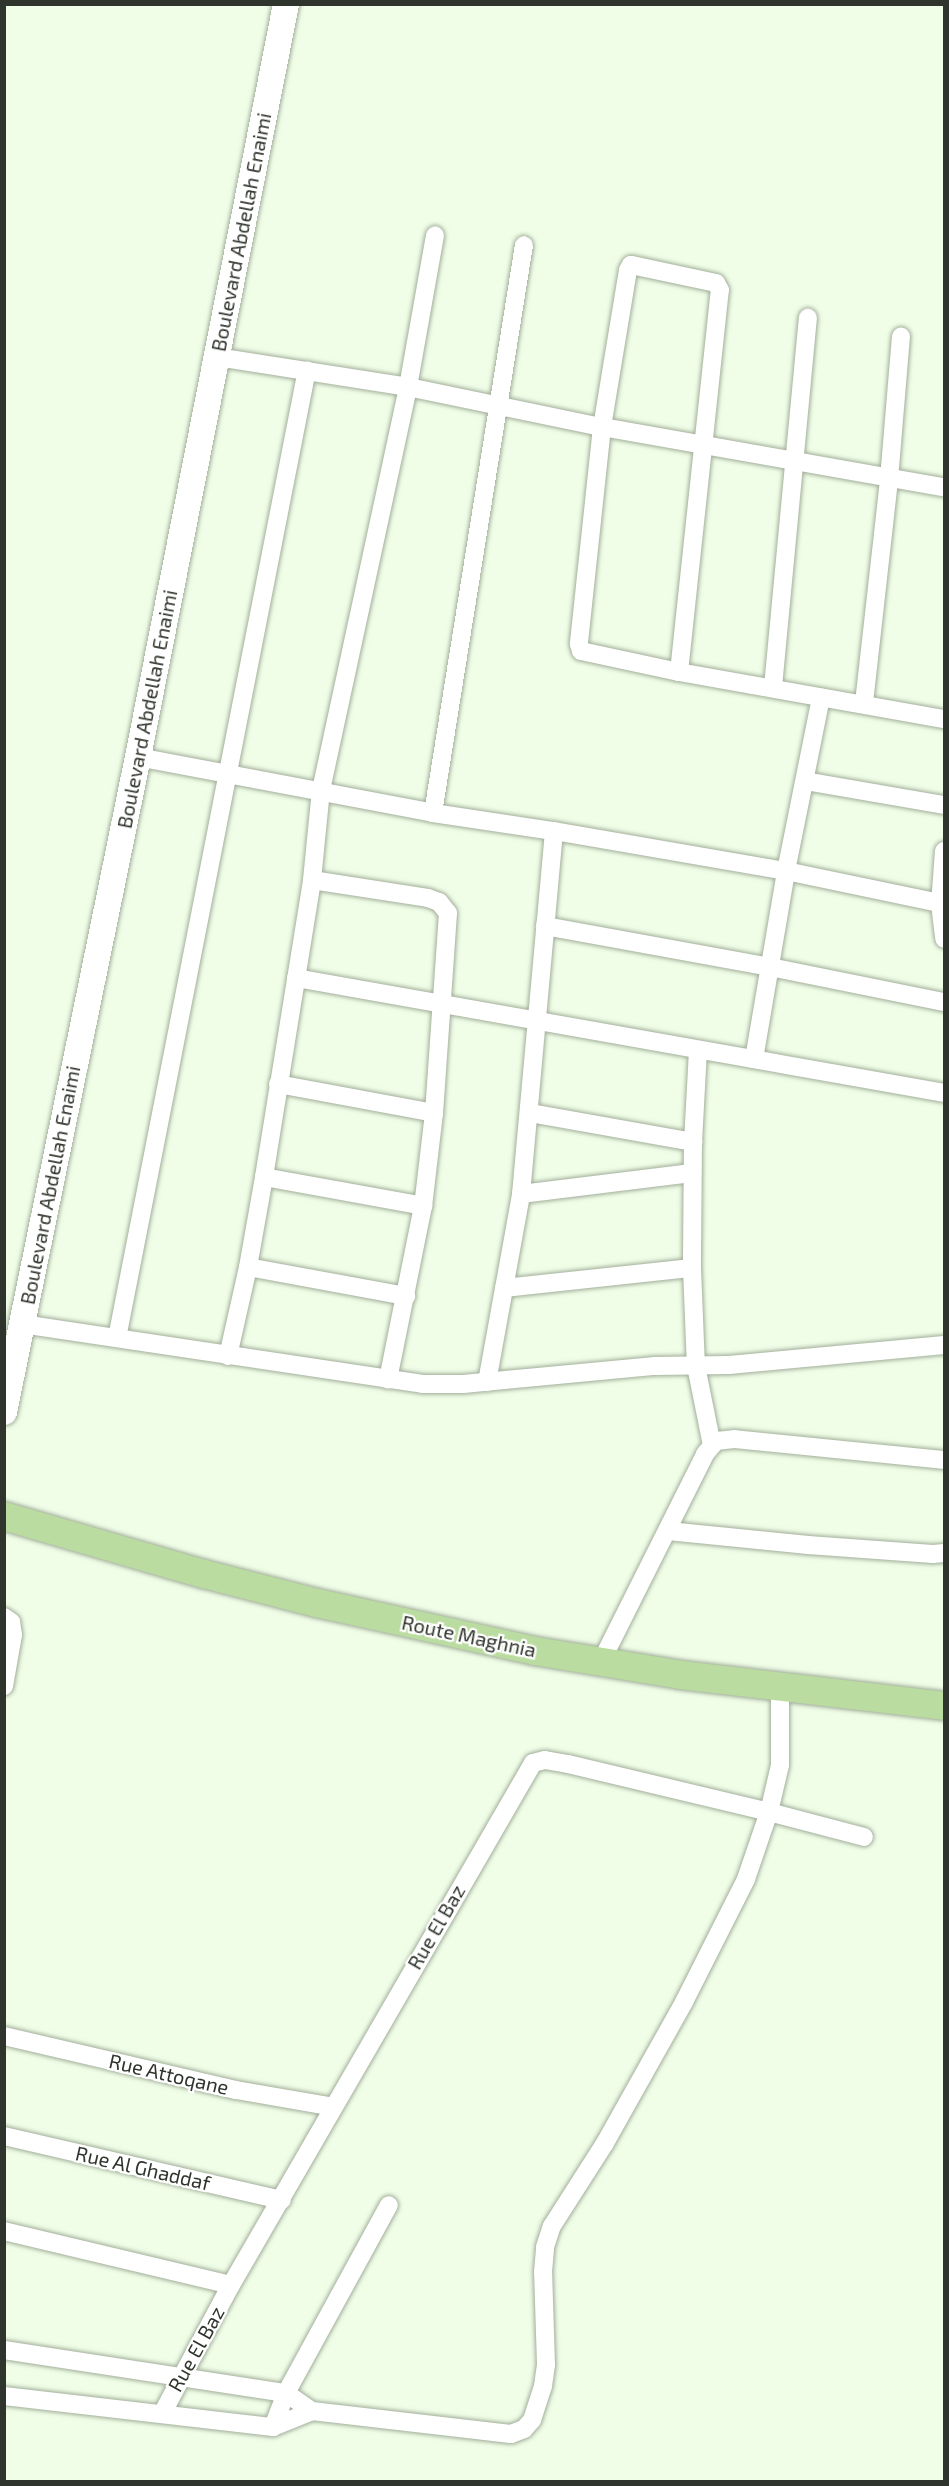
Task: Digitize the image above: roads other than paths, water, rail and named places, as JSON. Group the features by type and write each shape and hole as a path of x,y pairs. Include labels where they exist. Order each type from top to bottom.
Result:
{"main road":[{"name":"Route Maghnia","path":"4,1516 204,1574 317,1603 535,1651 780,1687 945,1706"}],"street":[{"name":"Boulevard Abdellah Enaimi","path":"4,1412 138,757 285,4"},
{"path":"228,1356 248,1267 264,1177 312,880 321,790 408,387 435,235"},
{"path":"434,813 524,244"},
{"path":"679,672 720,286 631,265 628,270 602,427 579,644 581,651 679,672 945,719"},
{"path":"773,687 808,318"},
{"path":"864,703 889,479 901,337"},
{"path":"216,357 408,387 602,427 945,487"},
{"path":"117,1338 307,370"},
{"path":"754,1059 786,871 821,697"},
{"path":"138,757 434,813 786,871 942,904"},
{"path":"805,781 945,805"},
{"path":"487,1382 521,1194 554,831"},
{"path":"945,851 942,904 945,939"},
{"path":"312,880 439,902 448,913 434,1113 423,1206 388,1380"},
{"path":"544,926 770,967 945,1002"},
{"path":"296,978 945,1093"},
{"path":"698,1050 692,1173 692,1268 696,1366 712,1445"},
{"path":"278,1084 434,1113"},
{"path":"530,1113 693,1142"},
{"path":"521,1194 692,1173"},
{"path":"264,1177 423,1206"},
{"path":"248,1267 406,1296"},
{"path":"504,1288 692,1268"},
{"path":"22,1324 423,1384 487,1382 655,1366 782,1361 945,1345"},
{"path":"601,1662 712,1445 722,1439 945,1460"},
{"path":"668,1531 853,1548 945,1553"},
{"path":"4,1617 11,1622 13,1635 4,1686"},
{"path":"4,2350 181,2375 286,2393 312,2411 511,2434 524,2429 532,2420 543,2386 546,2365 543,2272 545,2247 552,2226 605,2143 684,2002 746,1879 769,1812 780,1765 780,1687"},
{"name":"Rue El Baz","path":"162,2414 231,2285 282,2200 483,1844 533,1762 545,1760 568,1764 769,1812"},
{"path":"769,1812 864,1837"},
{"name":"Rue Attoqane","path":"4,2036 236,2090 334,2108"},
{"name":"Rue Al Ghaddaf","path":"4,2136 282,2200"},
{"path":"273,2427 286,2393 389,2205"},
{"path":"4,2231 231,2285"},
{"path":"4,2396 273,2427 312,2411"}]}
